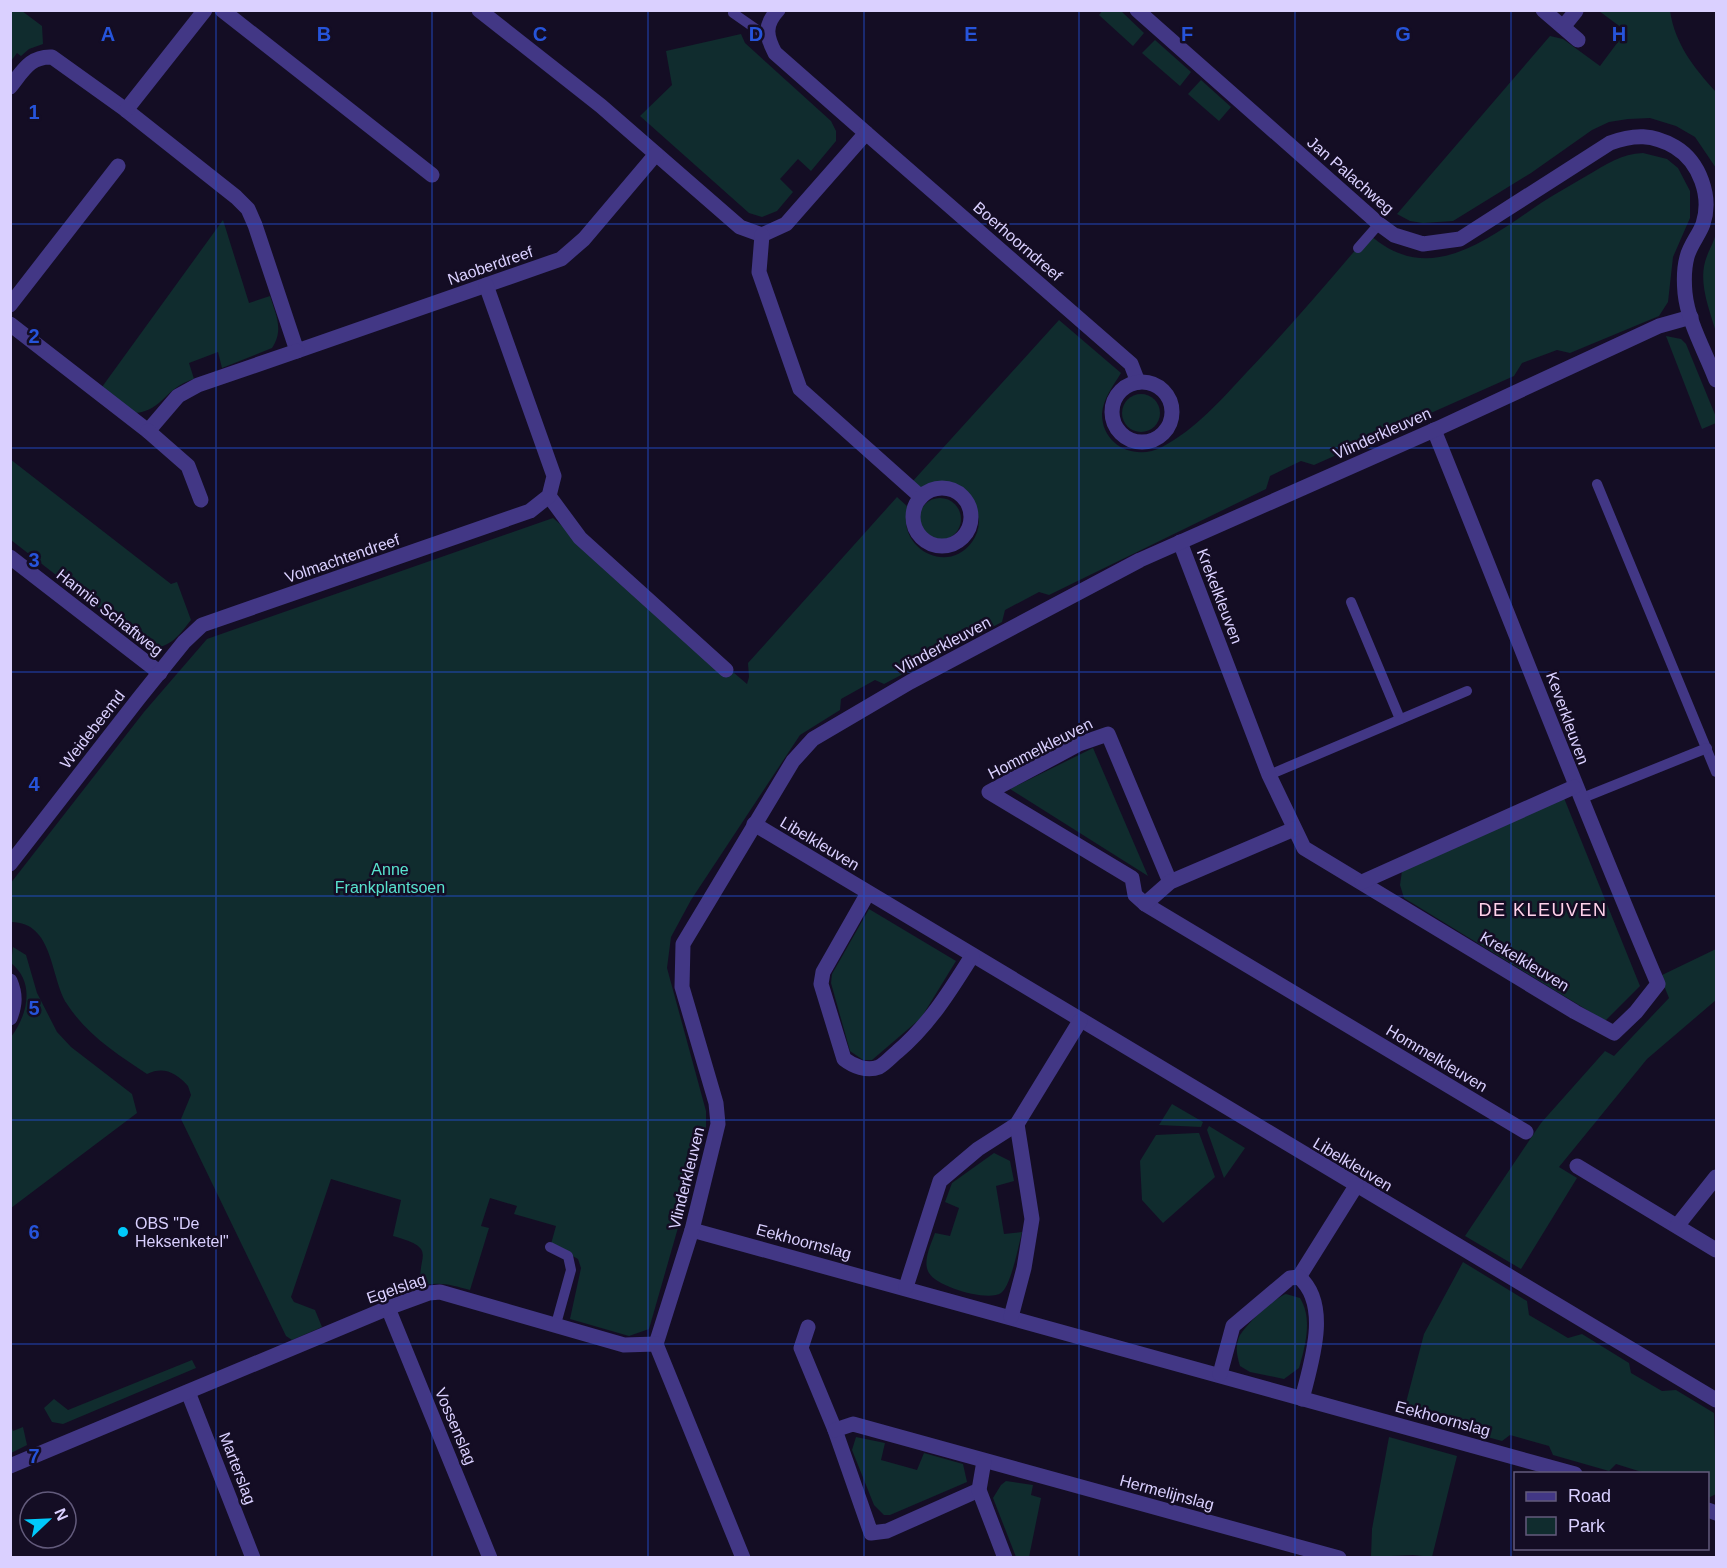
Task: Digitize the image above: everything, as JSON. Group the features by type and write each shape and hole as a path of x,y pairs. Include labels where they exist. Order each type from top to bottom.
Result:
{"street":[{"path":"126,110 205,10"},
{"path":"222,10 432,175"},
{"path":"479,10 600,106 740,227 762,234 786,224 866,133"},
{"path":"766,36 770,19 777,10"},
{"name":"Jan Palachweg","path":"1137,10 1394,235 1423,244 1460,239 1610,143 1636,135 1660,139 1687,157 1695,167 1712,200"},
{"path":"1543,10 1578,40"},
{"path":"1563,27 1576,11"},
{"name":"Boerhoorndreef","path":"766,36 775,53 1131,364 1138,381"},
{"path":"10,87 32,61 40,57 52,57 126,110 236,197 248,209 297,351"},
{"name":"Naoberdreef","path":"148,431 178,396 198,385 561,259 584,239 656,154"},
{"path":"10,305 118,166"},
{"path":"1712,200 1687,256 1685,294 1691,316 1716,380"},
{"path":"762,234 759,272 800,389 921,497"},
{"path":"486,285 554,476 549,496 580,538 726,670"},
{"name":"Vlinderkleuven","path":"656,1344 692,1230 718,1124 716,1103 682,987 683,944 793,761 813,739 910,682 1130,566 1659,326 1691,316"},
{"path":"10,324 148,431 188,466 201,500"},
{"path":"1138,381 1156,385 1164,390 1172,408 1172,418 1163,435 1145,443 1125,438 1118,430 1111,411 1119,392 1138,381"},
{"name":"Keverkleuven","path":"1434,430 1527,661 1577,793 1658,984 1636,1012"},
{"name":"Volmachtendreef","path":"159,673 193,633 209,622 530,511 549,496"},
{"name":"Krekelkleuven","path":"1180,542 1269,775 1304,848 1575,1012 1614,1033 1636,1012"},
{"name":"Hannie Schaftweg","path":"10,557 159,673"},
{"name":"Weidebeemd","path":"10,864 159,673"},
{"name":"Hommelkleuven","path":"1170,882 1108,734 1079,744 989,792 1132,878 1135,895 1145,904 1526,1132"},
{"path":"1362,882 1577,793"},
{"name":"Libelkleuven","path":"754,824 1716,1401"},
{"path":"1145,904 1170,882 1294,830"},
{"name":"Libelkleuven","path":"868,893 823,972 821,984 844,1059 852,1065 868,1069 879,1067 911,1040 933,1017 972,956"},
{"path":"10,981 15,992 15,1006 10,1018"},
{"path":"906,1287 940,1181 978,1149 1017,1124 1080,1021"},
{"path":"1011,1317 1032,1219 1017,1124"},
{"path":"1577,1166 1716,1250"},
{"path":"1677,1226 1716,1178"},
{"path":"1299,1277 1356,1186"},
{"name":"Eekhoornslag","path":"692,1230 906,1287 1302,1399 1571,1472"},
{"path":"1220,1374 1233,1326 1290,1278 1299,1277"},
{"path":"1299,1277 1314,1294 1317,1340 1302,1399"},
{"name":"Egelslag","path":"10,1466 429,1293 440,1292 624,1345 656,1344"},
{"name":"Vossenslag","path":"388,1308 490,1557"},
{"path":"808,1327 801,1348 835,1430 871,1533 887,1531 979,1490"},
{"path":"656,1344 743,1557"},
{"name":"Marterslag","path":"188,1392 253,1557"},
{"name":"Hermelijnslag","path":"835,1430 853,1424 1339,1557"},
{"path":"984,1461 979,1490 1005,1557"}],"lane":[{"path":"733,13 766,36"},
{"path":"1358,248 1379,224"},
{"path":"1597,484 1716,772"},
{"path":"1351,602 1400,719"},
{"path":"1269,775 1467,691"},
{"path":"1577,793 1707,748"},
{"path":"550,1247 568,1256 572,1270 556,1324"}],"green space":[{"path":"11,10 22,11 42,26 43,44 29,49 21,56 17,53 11,61"},
{"path":"1103,10 1121,11 1144,33 1133,46 1099,15"},
{"path":"1599,11 1670,11 1681,45 1700,74 1716,92 1716,168 1695,137 1676,126 1650,118 1628,119 1609,122 1592,130 1531,173 1453,221 1423,223 1410,221 1397,214 1550,36 1563,39 1600,66 1626,31"},
{"path":"741,34 745,43 831,121 836,131 836,141 811,171 798,159 780,179 793,192 777,211 762,217 749,213 640,116 672,85 666,51"},
{"path":"1155,40 1191,72 1180,86 1142,53"},
{"path":"1201,80 1231,107 1219,121 1188,94"},
{"name":"Anne Frankplantsoen","path":"1643,153 1667,159 1678,168 1690,191 1690,218 1673,257 1668,302 1659,316 1570,353 1557,350 1522,363 1514,376 1314,465 1301,461 1270,476 1266,489 1049,595 1039,592 1005,610 1002,622 884,684 875,680 841,699 840,710 800,735 691,900 671,937 667,968 706,1111 706,1130 649,1329 629,1336 570,1319 581,1268 578,1259 551,1244 556,1226 514,1214 517,1206 490,1198 481,1226 489,1228 470,1290 440,1284 421,1286 423,1254 421,1249 393,1236 401,1200 331,1179 291,1297 294,1302 315,1310 322,1327 292,1340 286,1336 181,1119 191,1095 188,1086 169,1072 159,1071 147,1074 93,1034 67,1004 61,993 49,953 36,931 25,924 11,922 10,884 144,712 207,639 553,518 747,684 748,663 897,497 908,507 906,521 909,534 925,552 937,557 949,557 961,552 972,542 978,530 979,517 968,496 947,485 935,486 922,491 912,482 1059,320 1121,373 1104,403 1102,414 1108,435 1122,448 1142,452 1152,451 1186,432 1218,403 1294,321 1369,234 1391,250 1414,257 1436,258 1458,252 1480,243 1547,199 1608,163 1628,155"},
{"path":"223,220 249,303 270,296 278,322 276,341 272,348 222,368 218,352 189,363 194,379 176,387 152,408 135,413 102,387"},
{"path":"1716,233 1716,332 1707,304 1703,275 1704,265"},
{"path":"1666,336 1681,339 1686,344 1716,417 1716,423 1702,429"},
{"path":"1141,394 1155,399 1160,413 1155,427 1141,432 1127,427 1122,413 1127,399"},
{"path":"10,459 171,584 177,582 191,620 174,640 164,646 150,648 11,540"},
{"path":"940,498 948,499 955,504 960,511 960,527 955,534 948,539 940,540 932,539 925,534 920,527 919,519 920,511 925,504 932,499"},
{"path":"1093,748 1148,876 1010,789"},
{"path":"1564,798 1640,986 1605,1021 1404,898 1400,885 1402,871"},
{"path":"869,909 956,961 921,1018 872,1060 863,1060 850,1051 831,983 832,974"},
{"path":"13,947 26,955 37,993 57,1032 71,1047 132,1094 137,1113 11,1208 11,1037 25,1010 26,1000 24,980 11,963"},
{"path":"1716,949 1716,1000 1647,1059 1559,1167 1577,1178 1521,1269 1465,1236 1541,1123 1605,1051 1614,1056 1669,998 1660,976"},
{"path":"1172,1104 1203,1122 1201,1127 1159,1125"},
{"path":"1209,1126 1245,1148 1224,1178 1207,1130"},
{"path":"1199,1133 1215,1177 1163,1223 1142,1200 1140,1161 1156,1135"},
{"path":"994,1153 1010,1161 1014,1181 996,1186 1004,1234 1022,1232 1005,1289 1001,1293 985,1296 963,1292 942,1283 929,1273 926,1264 935,1233 950,1236 959,1208 945,1202 952,1183"},
{"path":"1463,1262 1527,1301 1529,1315 1568,1338 1582,1334 1629,1363 1631,1373 1662,1391 1676,1390 1714,1413 1716,1494 1709,1498 1709,1472 1642,1472 1616,1464 1609,1471 1553,1455 1549,1446 1510,1435 1502,1441 1403,1414 1424,1334"},
{"path":"1286,1294 1300,1298 1306,1315 1307,1333 1299,1368 1284,1379 1250,1372 1240,1366 1237,1351 1239,1337 1260,1313"},
{"path":"192,1360 196,1368 63,1424 52,1422 44,1408 54,1399 68,1410"},
{"path":"11,1425 13,1431 23,1427 27,1445 11,1453"},
{"path":"856,1437 885,1443 881,1460 917,1470 924,1453 963,1464 967,1482 890,1515 884,1515 874,1505 852,1450"},
{"path":"1389,1437 1457,1456 1432,1557 1413,1555 1371,1557 1372,1529"},
{"path":"1006,1481 1033,1485 1031,1495 1041,1498 1029,1557 1016,1557 993,1498"}],"place":[{"name":"OBS \"De Heksenketel\"","path":"123,1232"}],"district":[{"name":"DE KLEUVEN","path":"1543,910"}]}
